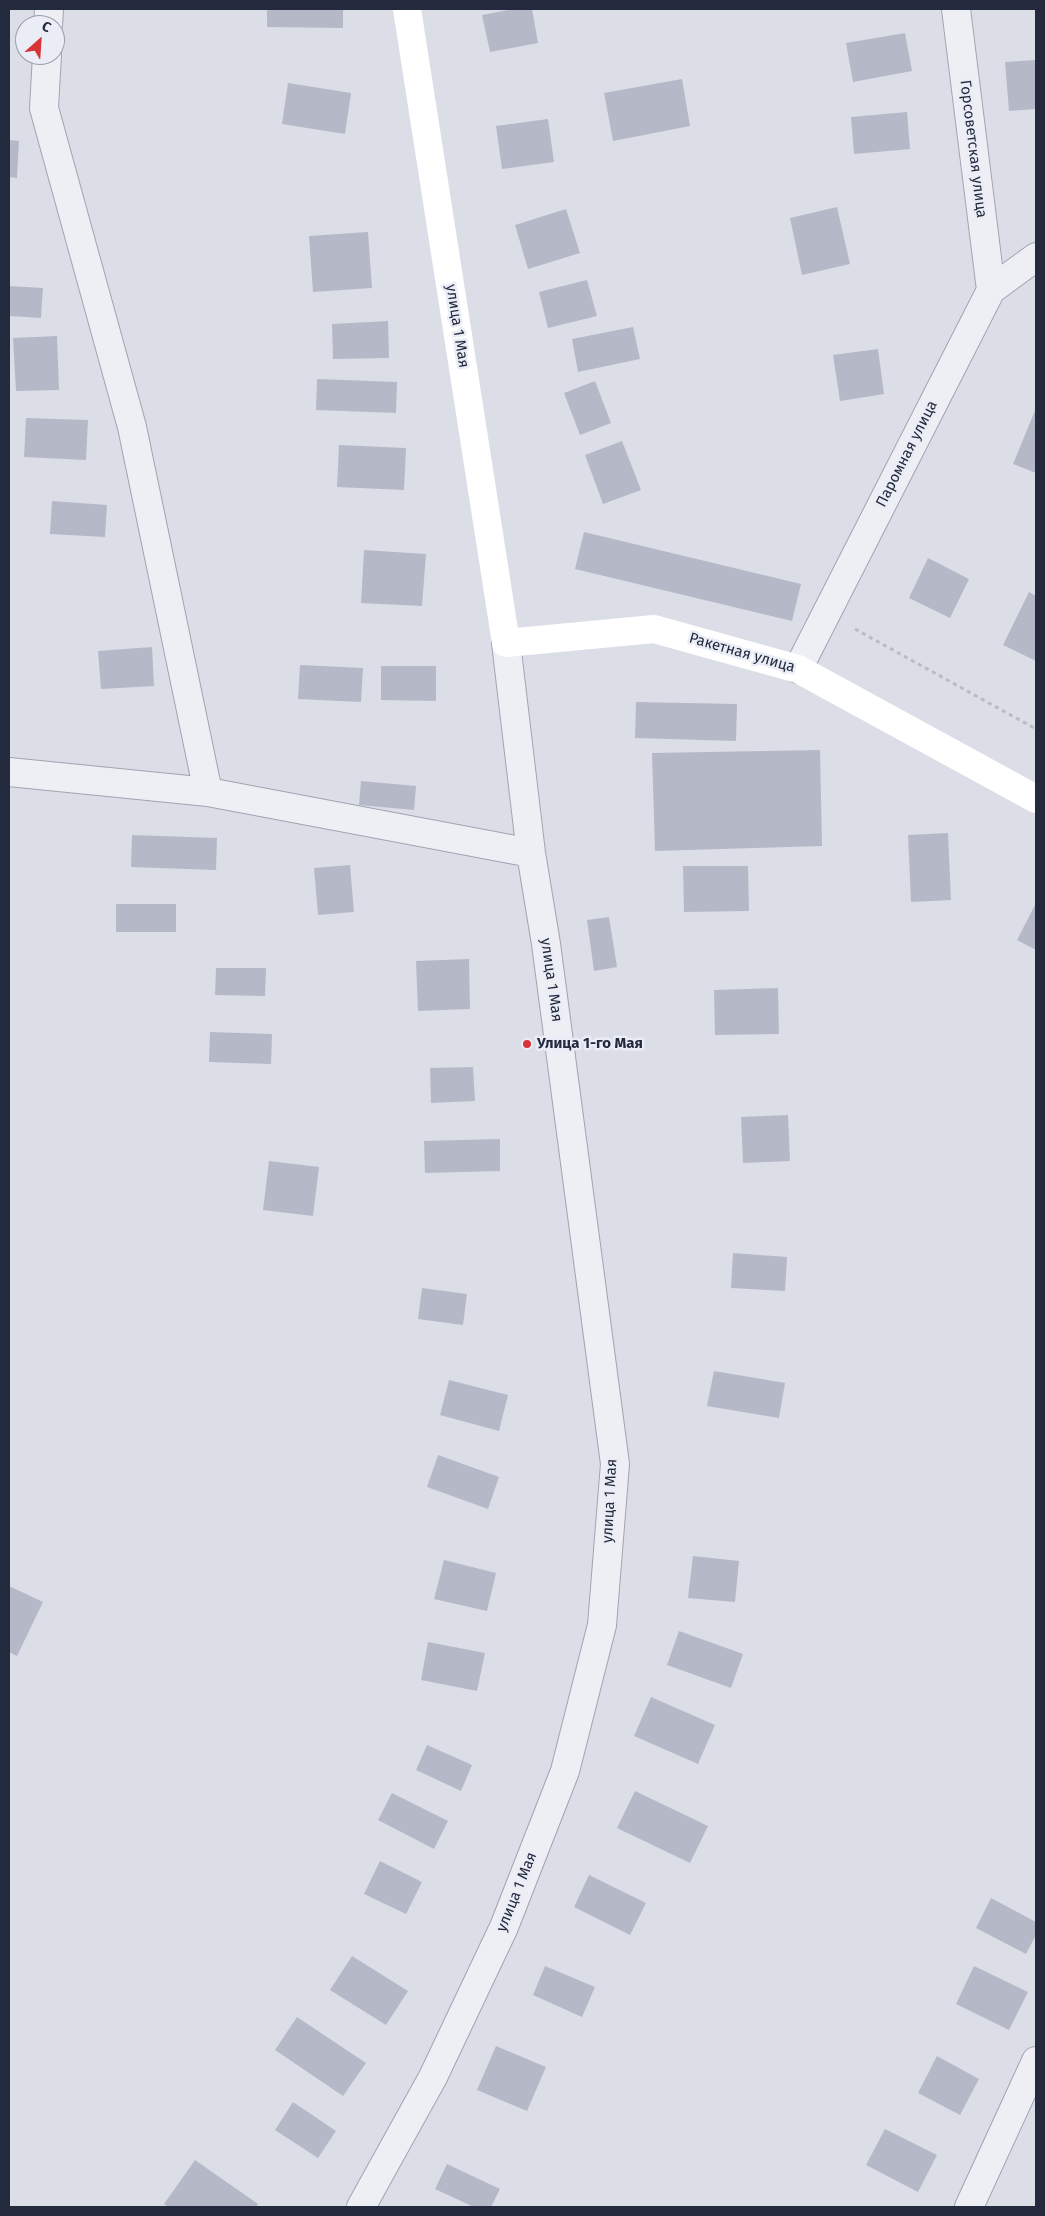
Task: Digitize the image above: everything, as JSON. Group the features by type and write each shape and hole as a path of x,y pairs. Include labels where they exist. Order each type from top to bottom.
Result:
{"main road":[{"name":"улица 1 Мая","path":"407,9 506,643"},
{"name":"Ракетная улица","path":"506,643 654,629 798,668 1036,799"}],"street":[{"name":"Горсоветская улица","path":"956,9 991,290"},
{"path":"46,65 44,108 132,427 208,792"},
{"name":"Паромная улица","path":"798,668 991,290 1036,257"},
{"name":"улица 1 Мая","path":"361,2207 433,2077 504,1927 565,1771 602,1625 615,1464 547,954 531,853 506,643"},
{"path":"9,772 208,792 531,853"},
{"path":"969,2207 1036,2061"}],"path":[{"path":"826,613 1036,729"}],"building":[{"path":"267,9 343,9 343,28 267,27"},
{"path":"513,9 532,9 538,43 490,52 482,15"},
{"path":"905,33 912,71 853,82 846,43"},
{"path":"1036,60 1036,109 1009,111 1005,62"},
{"path":"682,79 690,126 613,141 604,93"},
{"path":"288,83 351,93 345,134 282,124"},
{"path":"907,112 910,149 854,154 851,117"},
{"path":"548,119 554,162 502,169 496,126"},
{"path":"9,140 19,141 17,178 9,177"},
{"path":"837,207 850,264 802,275 790,218"},
{"path":"566,209 580,253 528,269 515,225"},
{"path":"368,232 372,288 313,292 309,236"},
{"path":"587,280 597,316 548,328 539,292"},
{"path":"9,286 43,288 41,318 9,316"},
{"path":"388,321 389,358 333,359 332,324"},
{"path":"633,327 640,359 578,372 572,339"},
{"path":"57,336 59,390 16,391 13,338"},
{"path":"878,349 884,394 840,401 833,355"},
{"path":"317,379 397,382 396,413 316,410"},
{"path":"595,381 611,423 580,435 564,393"},
{"path":"1036,408 1036,473 1013,464"},
{"path":"26,418 88,420 86,460 24,457"},
{"path":"622,441 641,490 603,504 585,455"},
{"path":"339,445 406,448 404,490 337,487"},
{"path":"52,501 107,505 105,537 50,534"},
{"path":"584,532 801,584 792,621 575,569"},
{"path":"364,550 426,554 422,606 361,603"},
{"path":"928,558 969,579 950,618 909,598"},
{"path":"1029,592 1036,596 1036,661 1003,645"},
{"path":"152,647 154,686 101,689 98,651"},
{"path":"300,665 363,668 361,702 298,699"},
{"path":"381,666 436,666 436,701 381,700"},
{"path":"636,702 737,704 736,741 635,738"},
{"path":"820,750 822,846 655,851 652,753"},
{"path":"361,781 416,786 414,810 359,805"},
{"path":"948,833 951,900 911,902 908,835"},
{"path":"132,835 217,838 216,870 131,867"},
{"path":"350,865 354,912 318,915 314,868"},
{"path":"683,866 748,866 749,911 684,912"},
{"path":"1036,903 1036,950 1017,940"},
{"path":"116,904 176,904 176,932 116,932"},
{"path":"609,917 617,967 594,971 587,920"},
{"path":"469,959 470,1009 418,1011 416,961"},
{"path":"216,968 266,968 265,996 215,995"},
{"path":"778,988 779,1034 715,1035 714,990"},
{"path":"210,1032 272,1034 271,1064 209,1062"},
{"path":"473,1067 475,1101 431,1103 430,1068"},
{"path":"788,1115 790,1161 743,1163 741,1117"},
{"path":"500,1139 500,1171 425,1173 424,1141"},
{"path":"269,1161 319,1167 313,1216 263,1210"},
{"path":"733,1253 787,1257 785,1291 731,1288"},
{"path":"422,1288 467,1294 463,1325 418,1319"},
{"path":"714,1371 785,1383 779,1418 707,1406"},
{"path":"449,1380 508,1395 499,1431 440,1415"},
{"path":"438,1455 499,1477 488,1509 427,1487"},
{"path":"693,1556 739,1561 735,1602 688,1598"},
{"path":"444,1560 496,1573 487,1611 434,1599"},
{"path":"9,1586 43,1602 17,1656 9,1652"},
{"path":"679,1631 743,1654 731,1688 667,1665"},
{"path":"428,1642 485,1653 477,1691 421,1680"},
{"path":"651,1697 715,1725 698,1764 634,1736"},
{"path":"427,1745 472,1765 461,1791 416,1770"},
{"path":"635,1791 708,1826 690,1863 617,1828"},
{"path":"392,1793 448,1821 434,1849 378,1820"},
{"path":"380,1861 422,1882 406,1914 364,1894"},
{"path":"589,1875 646,1903 630,1935 574,1907"},
{"path":"991,1898 1036,1922 1036,1935 1026,1954 976,1928"},
{"path":"352,1956 408,1991 386,2025 330,1990"},
{"path":"545,1966 595,1987 582,2017 533,1995"},
{"path":"974,1966 1028,1992 1009,2030 956,2004"},
{"path":"297,2017 366,2063 343,2096 275,2050"},
{"path":"496,2046 546,2067 527,2111 477,2090"},
{"path":"937,2056 979,2079 960,2115 918,2093"},
{"path":"293,2102 336,2131 318,2158 275,2130"},
{"path":"885,2129 937,2155 918,2192 866,2165"},
{"path":"195,2160 258,2204 256,2207 168,2207 164,2204"},
{"path":"447,2164 500,2189 491,2207 474,2207 435,2189"}],"place":[{"name":"Улица 1-го Мая","path":"527,1044"}]}
